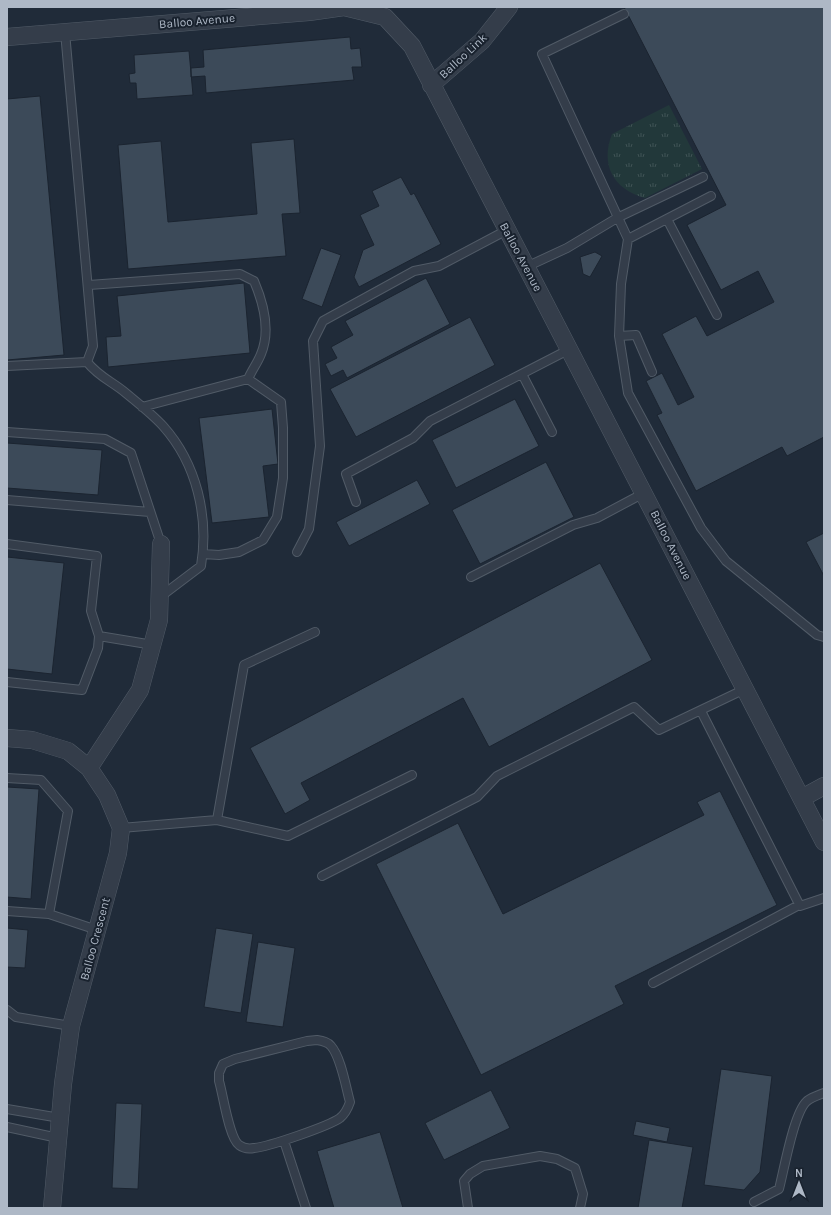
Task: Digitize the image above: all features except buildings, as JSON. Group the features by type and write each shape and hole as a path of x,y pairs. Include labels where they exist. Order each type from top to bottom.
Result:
{"street":[{"name":"Balloo Avenue","path":"7,37 309,12 344,7 385,17 412,46 824,842"},
{"name":"Balloo Link","path":"431,85 482,41 509,7"},
{"path":"89,768 140,690 154,645 159,620 161,544"},
{"name":"Balloo Crescent","path":"7,738 32,740 68,751 89,768 107,795 121,828 118,853 71,1026 60,1118 52,1208"},
{"path":"802,798 824,786"}],"lane":[{"path":"624,14 542,54 628,239 621,284 619,336 628,393 701,528 726,561 817,635 824,637"},
{"path":"65,32 93,346 87,362"},
{"path":"526,267 567,248 617,218 703,177"},
{"path":"628,239 711,196"},
{"path":"667,219 717,315"},
{"path":"296,552 309,529 320,446 313,341 323,321 414,271 440,266 507,230"},
{"path":"88,286 240,274 254,281 263,300 266,326 262,352 248,378 142,407"},
{"path":"619,336 636,335 652,372"},
{"path":"356,502 346,474 413,438 430,421 570,349"},
{"path":"7,366 87,362"},
{"path":"87,362 97,374 125,393 164,426 190,465 202,510 203,554 201,566 160,597"},
{"path":"522,374 552,432"},
{"path":"203,554 219,555 239,552 263,540 277,517 283,478 283,428 281,402 248,378"},
{"path":"7,432 105,439 131,453 161,544"},
{"path":"471,577 573,524 597,518 644,493"},
{"path":"7,500 150,512"},
{"path":"7,544 97,556 91,611 99,636 98,648 82,690 7,682"},
{"path":"216,820 244,665 315,632"},
{"path":"99,636 154,645"},
{"path":"322,876 477,797 497,776 634,707 659,730 745,689"},
{"path":"701,711 799,905"},
{"path":"121,828 216,820 288,836 412,775"},
{"path":"7,778 41,780 68,812 49,914"},
{"path":"653,983 799,905 824,898"},
{"path":"7,911 49,914 98,930"},
{"path":"7,1010 16,1017 71,1026"},
{"path":"307,1040 326,1042 332,1046 336,1055 350,1102 348,1109 340,1118 284,1141 252,1149 244,1148 238,1144 232,1133 219,1081 219,1073 223,1064 235,1059 307,1040"},
{"path":"754,1202 779,1189 788,1159 793,1128 806,1102 824,1093"},
{"path":"7,1109 60,1118"},
{"path":"7,1127 58,1138"},
{"path":"284,1141 306,1208"},
{"path":"468,1208 464,1182 470,1174 483,1166 540,1156 557,1159 575,1168 583,1194 580,1208"}],"green space":[{"path":"669,105 702,169 645,198 625,189 617,182 609,166 609,145 612,134"}]}
